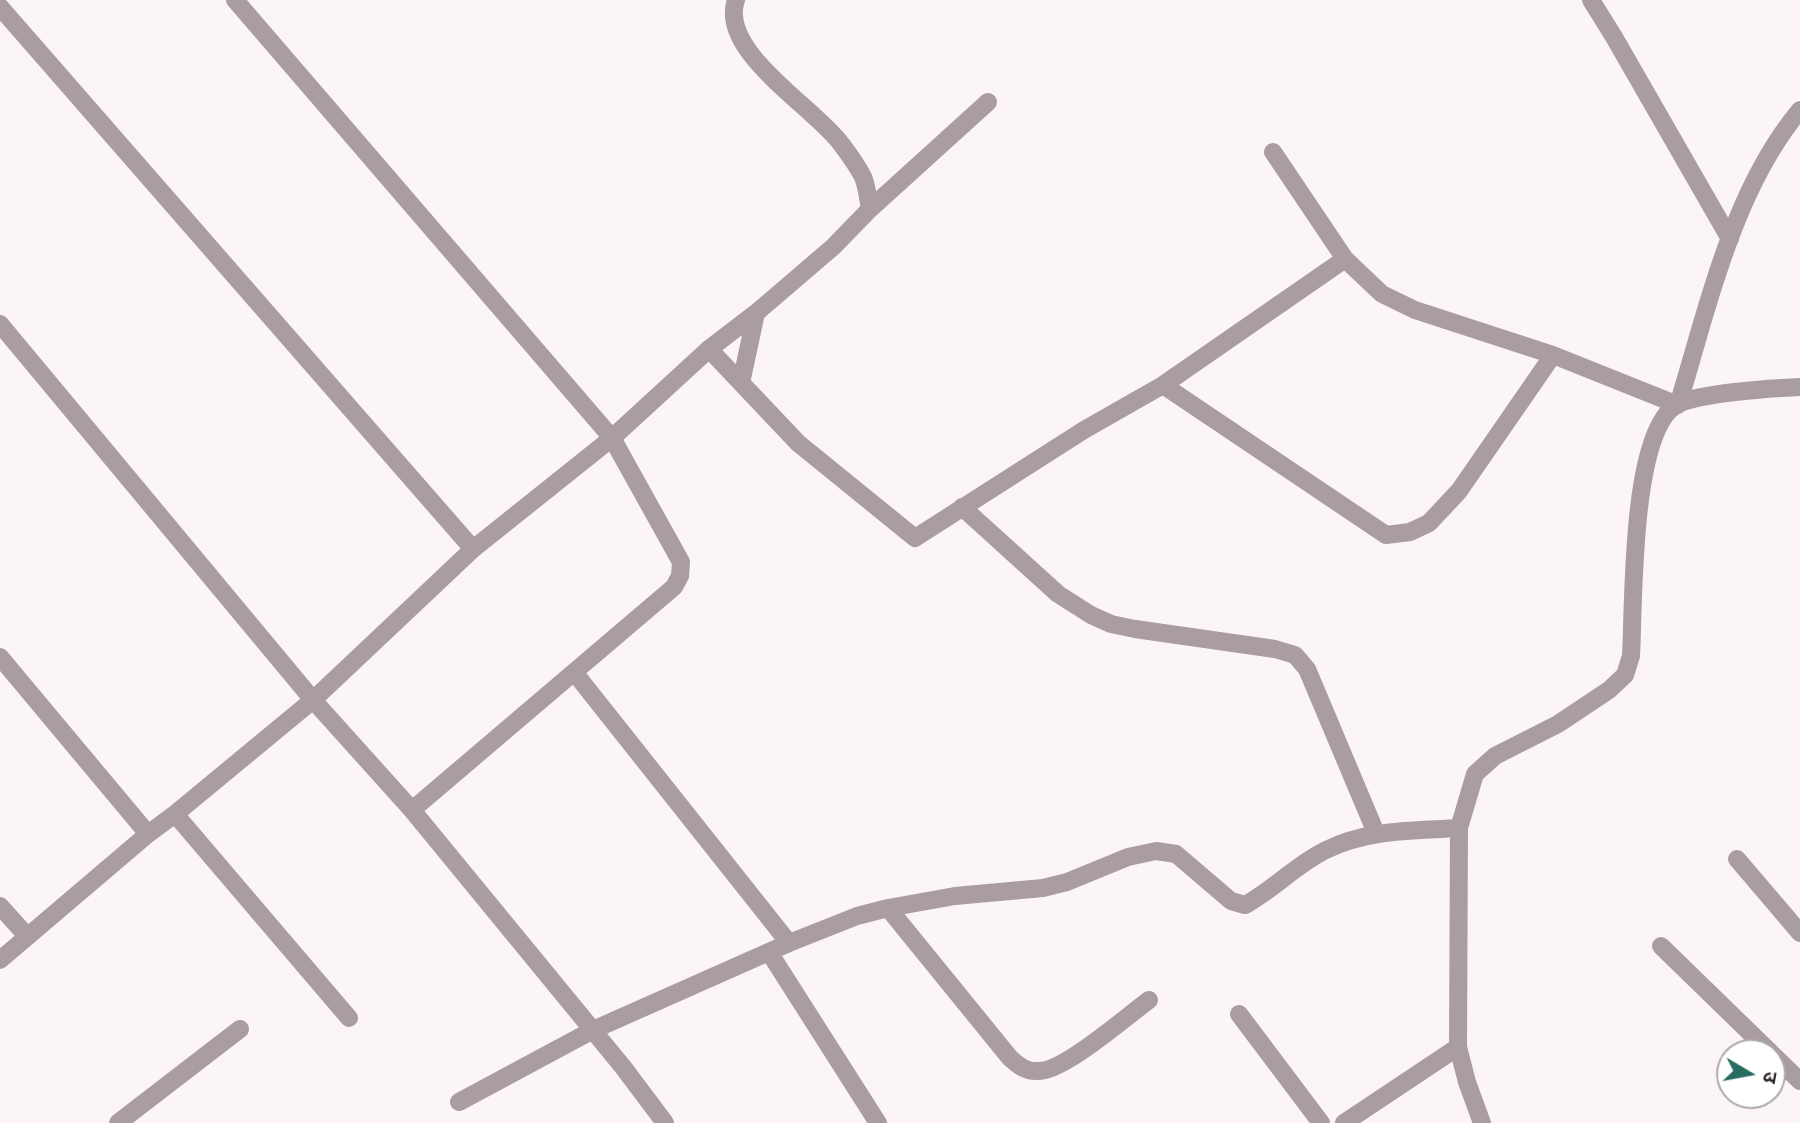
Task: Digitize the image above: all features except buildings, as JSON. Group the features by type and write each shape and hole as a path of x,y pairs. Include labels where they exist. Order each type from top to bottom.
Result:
{"street":[{"path":"235,0 612,438 681,562 680,576 674,587 412,810"},
{"path":"737,0 733,11 738,31 750,54 842,144 863,178 870,209"},
{"path":"1591,0 1615,37 1730,239"},
{"path":"0,7 473,549"},
{"path":"0,960 148,834 313,700 473,549 612,438 709,349 833,247 870,209 988,102"},
{"path":"1678,405 1730,239 1762,168 1780,135 1800,110"},
{"path":"1273,152 1345,259 1382,294 1415,310 1553,355 1678,405"},
{"path":"709,349 798,443 915,538 1084,430 1163,385 1345,259"},
{"path":"741,383 756,313"},
{"path":"0,324 313,700 412,810 593,1030 657,1120"},
{"path":"1163,385 1385,535 1410,533 1429,523 1459,491 1553,355"},
{"path":"1482,1123 1458,1047 1459,828 1475,774 1496,756 1558,724 1609,690 1625,675 1631,656 1641,483 1660,421 1678,405 1714,395 1800,387"},
{"path":"962,507 1058,594 1111,624 1275,649 1295,655 1307,669 1376,833"},
{"path":"0,657 148,834"},
{"path":"574,672 789,943"},
{"path":"175,814 349,1018"},
{"path":"459,1102 593,1030 789,943 857,916 955,896 1043,888 1068,882 1128,857 1156,851 1176,854 1231,901 1245,905 1325,850 1376,833 1459,828"},
{"path":"1737,859 1800,933"},
{"path":"0,906 27,936"},
{"path":"888,908 1010,1058 1025,1070 1040,1072 1052,1069 1076,1055 1149,1000"},
{"path":"1661,946 1757,1039"},
{"path":"769,952 878,1123"},
{"path":"1238,1014 1321,1123"},
{"path":"118,1123 240,1029"},
{"path":"1344,1123 1458,1047"},
{"path":"1786,1067 1800,1081"}]}
